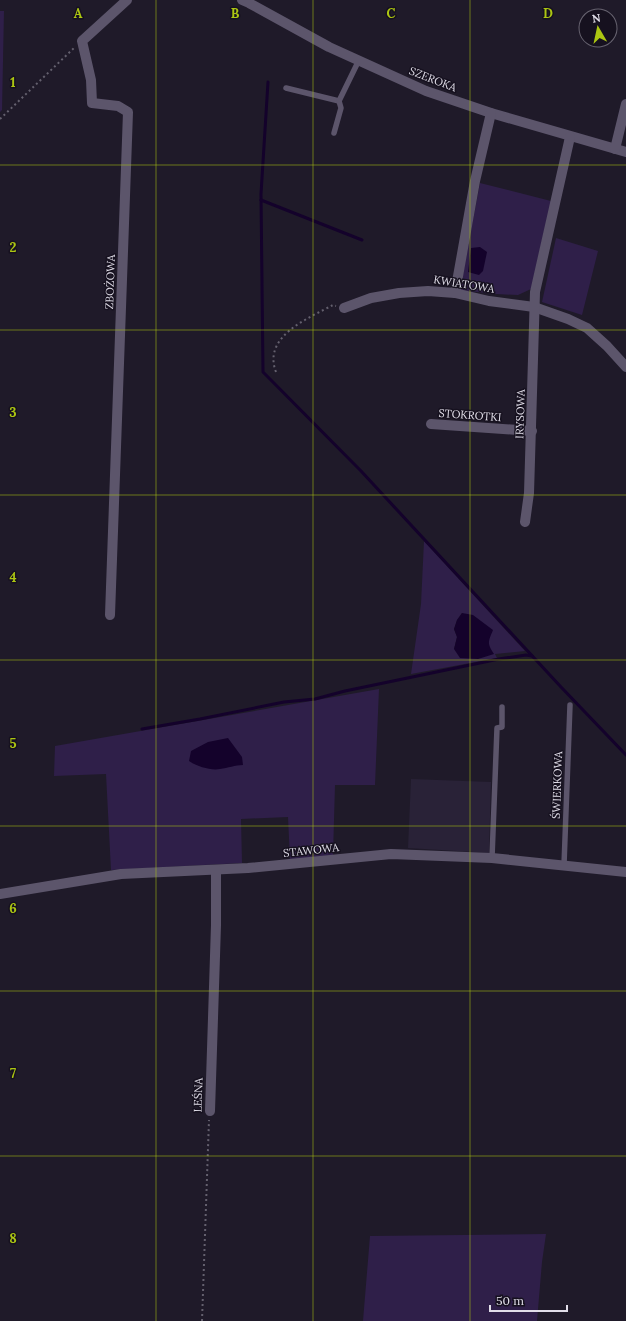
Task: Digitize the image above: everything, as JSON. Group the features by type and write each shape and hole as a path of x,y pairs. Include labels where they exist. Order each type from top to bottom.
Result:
{"street":[{"path":"82,41 127,0"},
{"name":"SZEROKA","path":"247,1 329,47 426,91 570,137 626,152"},
{"name":"ZBOŻOWA","path":"82,41 91,80 92,103 118,106 128,112 110,615"},
{"path":"615,149 626,104"},
{"path":"455,293 475,181 491,112"},
{"path":"534,307 535,292 570,137"},
{"name":"KWIATOWA","path":"344,308 371,298 399,293 428,291 455,293 489,301 534,307 568,319 587,328 607,346 626,367"},
{"name":"IRYSOWA","path":"525,522 529,493 532,431 534,307"},
{"name":"STOKROTKI","path":"431,424 532,431"},
{"name":"STAWOWA","path":"0,894 121,874 248,868 391,854 492,858 626,872"},
{"name":"LEŚNA","path":"210,1111 216,925 216,870"}],"lane":[{"path":"334,133 341,108 339,101 359,60"},
{"path":"286,88 339,101"},
{"name":"ŚWIERKOWA","path":"564,865 570,705"},
{"path":"492,858 497,728 502,727 502,707"}],"path":[{"path":"0,119 82,41"},
{"path":"276,372 273,364 273,355 278,344 287,333 298,324 334,305 344,308"},
{"name":"LEŚNA","path":"202,1321 210,1111"}],"shaded area":[{"path":"0,11 4,11 2,110 0,112"},
{"path":"480,183 551,201 531,289 518,295 460,290"},
{"path":"556,238 598,251 582,315 542,302"},
{"path":"480,247 487,252 483,271 479,275 468,272 471,248"},
{"path":"424,541 525,651 495,654 497,658 411,674 421,604","holes":["462,613 489,638 488,644 454,649 457,637 454,629 457,620"]},
{"path":"462,613 473,615 493,630 489,642 494,654 478,659 460,658 454,649 457,637 454,629 457,620"},
{"path":"379,689 375,785 335,785 333,855 290,860 288,817 241,819 242,863 111,870 106,774 54,776 55,746"},
{"path":"228,738 242,757 243,765 220,769 208,769 189,761 191,751 208,742"},
{"path":"411,779 491,782 489,853 408,848"},
{"path":"546,1234 537,1321 363,1321 370,1236"}],"waterway":[{"path":"268,82 261,194 263,372 361,471 626,755"},
{"path":"261,200 362,240"},
{"path":"142,729 284,702 315,699 345,691 499,659 526,655 532,656"}]}
